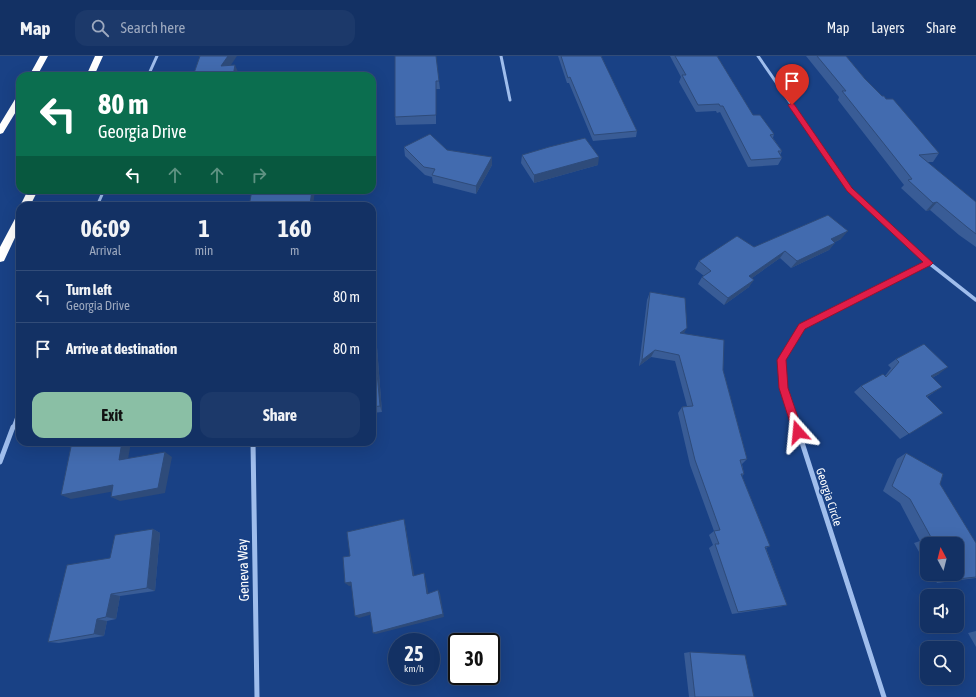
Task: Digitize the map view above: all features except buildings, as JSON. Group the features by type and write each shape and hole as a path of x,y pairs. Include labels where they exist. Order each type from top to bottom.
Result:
{"highway":[{"path":"35,72 44,56"},
{"path":"92,72 99,56"},
{"path":"0,131 16,105"},
{"path":"0,258 16,225"}],"street":[{"path":"150,72 157,56"},
{"path":"501,56 510,100"},
{"path":"758,56 850,189 929,263 976,300"},
{"name":"Georgia Circle","path":"884,697 784,388 781,360 802,326 929,263"},
{"path":"0,462 16,420"},
{"name":"Geneva Way","path":"253,446 257,697"}],"route":[{"path":"792,105 850,189 929,263 802,326 781,360 784,388 798,432"}]}
